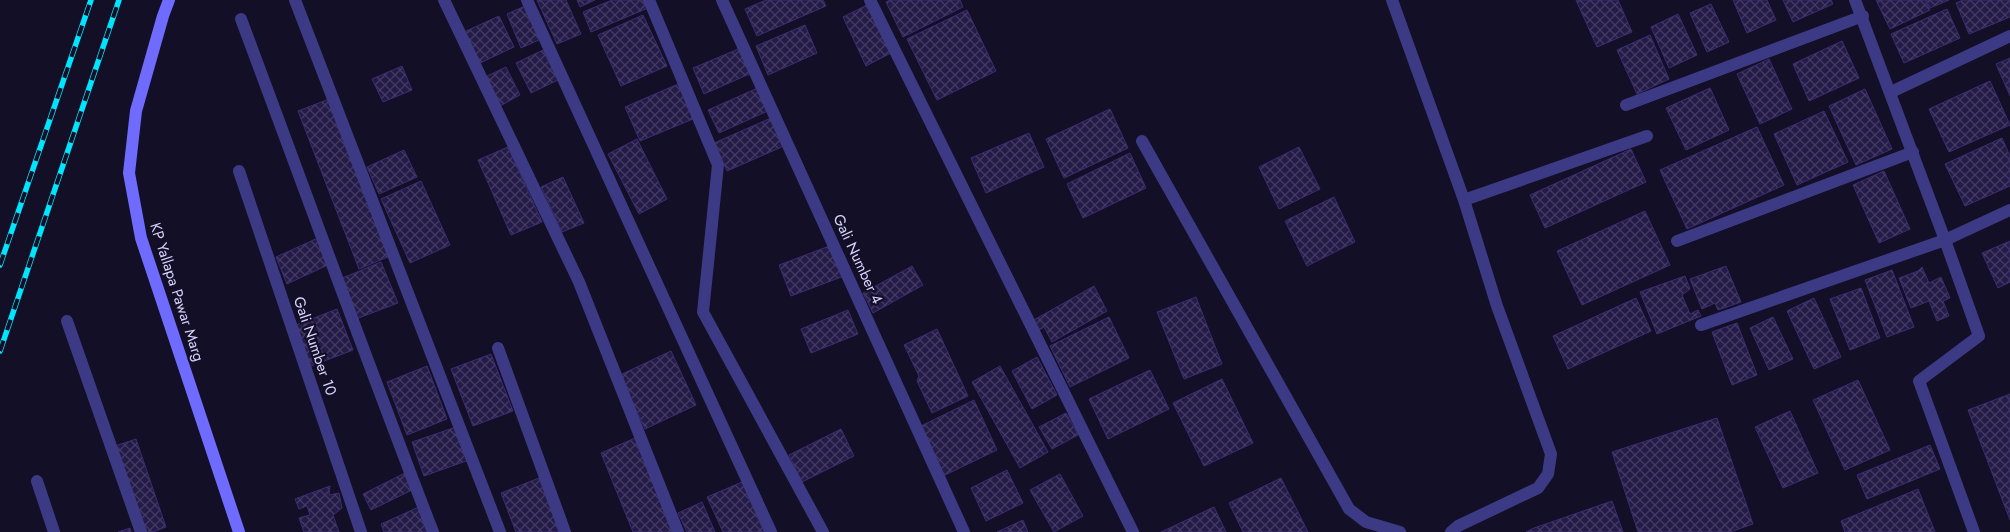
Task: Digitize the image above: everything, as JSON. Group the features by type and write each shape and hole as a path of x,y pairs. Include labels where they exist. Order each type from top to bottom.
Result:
{"street":[{"name":"KP Yallapa Pawar Marg","path":"169,0 136,111 129,173 141,238 239,532"},
{"path":"295,0 500,532"},
{"path":"444,0 579,282 678,532"},
{"path":"527,0 771,532"},
{"path":"649,0 718,166 703,312 823,532"},
{"name":"Gali Number 4","path":"722,0 964,532"},
{"path":"870,0 1133,532"},
{"path":"1392,0 1464,200 1497,306 1551,454 1548,474 1538,488 1458,526 1451,532"},
{"path":"1856,0 1979,336 1918,382 1974,532"},
{"path":"1626,105 1863,16"},
{"path":"241,19 359,340 433,532"},
{"path":"1891,92 2010,36"},
{"path":"1464,200 1647,136"},
{"path":"1142,141 1349,509 1366,522 1400,532"},
{"path":"1677,242 1912,152"},
{"name":"Gali Number 10","path":"239,170 361,532"},
{"path":"1701,325 1945,240 2010,210"},
{"path":"67,321 141,532"},
{"path":"498,348 565,532"},
{"path":"37,481 54,532"}],"building":[{"path":"537,0 566,0 581,34 557,44"},
{"path":"577,0 595,0 580,7"},
{"path":"612,0 644,0 648,8 591,32 583,12"},
{"path":"766,0 823,0 826,6 757,36 745,9"},
{"path":"890,0 960,0 963,7 903,37 886,2"},
{"path":"1576,0 1618,0 1632,32 1597,47"},
{"path":"1733,0 1767,0 1776,20 1747,33"},
{"path":"1783,0 1831,0 1833,4 1793,22"},
{"path":"1876,0 1925,0 1930,10 1890,29"},
{"path":"1926,0 1949,0 1930,8"},
{"path":"1963,0 2010,0 2010,17 1969,34 1956,3"},
{"path":"1711,4 1729,42 1707,52 1690,13"},
{"path":"867,5 891,53 866,66 843,17"},
{"path":"525,6 539,40 521,48 507,14"},
{"path":"1947,9 1960,38 1904,63 1891,34"},
{"path":"967,10 996,71 937,100 907,39"},
{"path":"1678,14 1697,55 1669,68 1651,27"},
{"path":"643,15 667,66 621,86 598,35"},
{"path":"499,16 514,47 478,64 464,32"},
{"path":"805,25 817,53 768,75 756,46"},
{"path":"1650,35 1669,79 1637,94 1617,50"},
{"path":"1842,41 1859,78 1809,101 1793,64"},
{"path":"743,47 754,72 704,94 693,68"},
{"path":"543,50 558,80 531,93 516,63"},
{"path":"2010,58 2010,96 1996,64"},
{"path":"1769,59 1792,109 1760,124 1737,74"},
{"path":"402,66 412,90 383,102 372,79"},
{"path":"506,67 520,95 500,106 485,77"},
{"path":"1990,81 2010,125 1949,152 1929,109"},
{"path":"678,84 693,119 640,141 625,107"},
{"path":"760,87 770,110 719,133 708,110"},
{"path":"1710,88 1729,130 1686,150 1666,108"},
{"path":"1865,89 1892,149 1856,165 1829,106"},
{"path":"329,99 390,256 359,269 298,111"},
{"path":"1110,109 1128,148 1064,178 1046,139"},
{"path":"1824,111 1848,162 1797,185 1774,134"},
{"path":"771,118 784,146 727,171 714,143"},
{"path":"1757,127 1784,185 1687,229 1660,170"},
{"path":"1029,133 1044,167 986,193 971,158"},
{"path":"2002,138 2010,156 2010,186 1965,206 1945,164"},
{"path":"637,139 667,199 639,214 608,154"},
{"path":"508,147 542,222 511,235 478,160"},
{"path":"1299,147 1320,189 1279,209 1259,167"},
{"path":"1631,149 1646,182 1545,228 1530,195"},
{"path":"404,150 417,177 379,194 367,167"},
{"path":"1130,153 1146,188 1083,218 1067,184"},
{"path":"1884,171 1910,229 1879,243 1853,185"},
{"path":"563,177 584,223 562,232 541,187"},
{"path":"421,181 450,245 410,263 381,199"},
{"path":"1334,197 1355,242 1307,266 1285,221"},
{"path":"1645,211 1670,265 1582,305 1557,251"},
{"path":"320,237 330,264 287,284 276,257"},
{"path":"2010,241 2010,282 1998,288 1982,253"},
{"path":"832,245 844,276 791,296 779,265"},
{"path":"381,262 398,303 356,319 340,279"},
{"path":"912,266 923,285 873,313 863,293"},
{"path":"1726,266 1741,302 1718,310 1715,303 1702,309 1690,279"},
{"path":"1922,267 1929,283 1941,277 1950,298 1943,301 1949,316 1937,321 1929,301 1911,308 1899,278 1918,271"},
{"path":"1892,270 1914,327 1887,337 1865,280"},
{"path":"1685,276 1690,289 1682,295 1690,314 1698,310 1701,316 1657,334 1640,292"},
{"path":"1094,286 1107,311 1052,342 1044,327 1038,331 1032,321"},
{"path":"1861,288 1880,338 1850,350 1830,299"},
{"path":"1196,297 1222,364 1184,379 1157,312"},
{"path":"1636,298 1651,331 1568,369 1553,336"},
{"path":"1814,298 1841,357 1814,369 1787,311"},
{"path":"337,309 353,350 311,366 296,325"},
{"path":"848,310 858,334 811,353 801,329"},
{"path":"1109,317 1129,358 1070,387 1050,346"},
{"path":"1773,317 1793,359 1769,370 1750,328"},
{"path":"1737,323 1757,375 1732,385 1712,332"},
{"path":"937,329 968,396 932,413 917,381 919,376 904,345"},
{"path":"671,351 696,405 645,429 620,375"},
{"path":"491,354 513,411 473,426 451,369"},
{"path":"1037,357 1057,395 1032,409 1012,371"},
{"path":"427,366 447,419 407,435 387,382"},
{"path":"1000,366 1048,452 1020,468 972,382"},
{"path":"1150,370 1169,409 1108,439 1089,399"},
{"path":"1222,379 1253,443 1204,466 1173,403"},
{"path":"1858,380 1890,450 1845,470 1813,400"},
{"path":"2010,394 2010,520 1968,410"},
{"path":"974,400 997,450 943,476 919,427"},
{"path":"1790,411 1818,473 1783,488 1755,427"},
{"path":"1066,413 1078,435 1052,449 1039,427"},
{"path":"1717,418 1753,524 1730,532 1638,532 1612,452"},
{"path":"456,427 469,460 424,476 412,442"},
{"path":"841,429 854,456 802,482 789,455"},
{"path":"635,438 672,532 633,532 601,453"},
{"path":"136,439 166,527 153,532 145,532 115,446"},
{"path":"1930,445 1940,469 1867,499 1857,475"},
{"path":"1007,470 1023,503 986,521 971,488"},
{"path":"405,473 412,490 371,510 363,494"},
{"path":"1060,474 1083,516 1054,532 1030,490"},
{"path":"539,478 560,532 516,532 501,493"},
{"path":"1281,478 1308,532 1243,532 1229,503"},
{"path":"742,482 764,532 723,532 707,497"},
{"path":"330,486 329,495 339,493 342,508 333,515 339,532 304,532 299,518 310,515 307,506 299,509 295,499"},
{"path":"1918,489 1935,532 1845,532 1841,521"},
{"path":"1612,501 1623,532 1526,532 1534,528"},
{"path":"702,502 715,532 687,532 678,513"},
{"path":"421,506 432,532 384,532 381,524"},
{"path":"1214,507 1226,532 1161,532"},
{"path":"1023,520 1028,532 997,532"},
{"path":"130,528 131,532 118,532"}],"railway":[{"path":"0,265 91,0"},
{"path":"0,351 119,0"}]}
